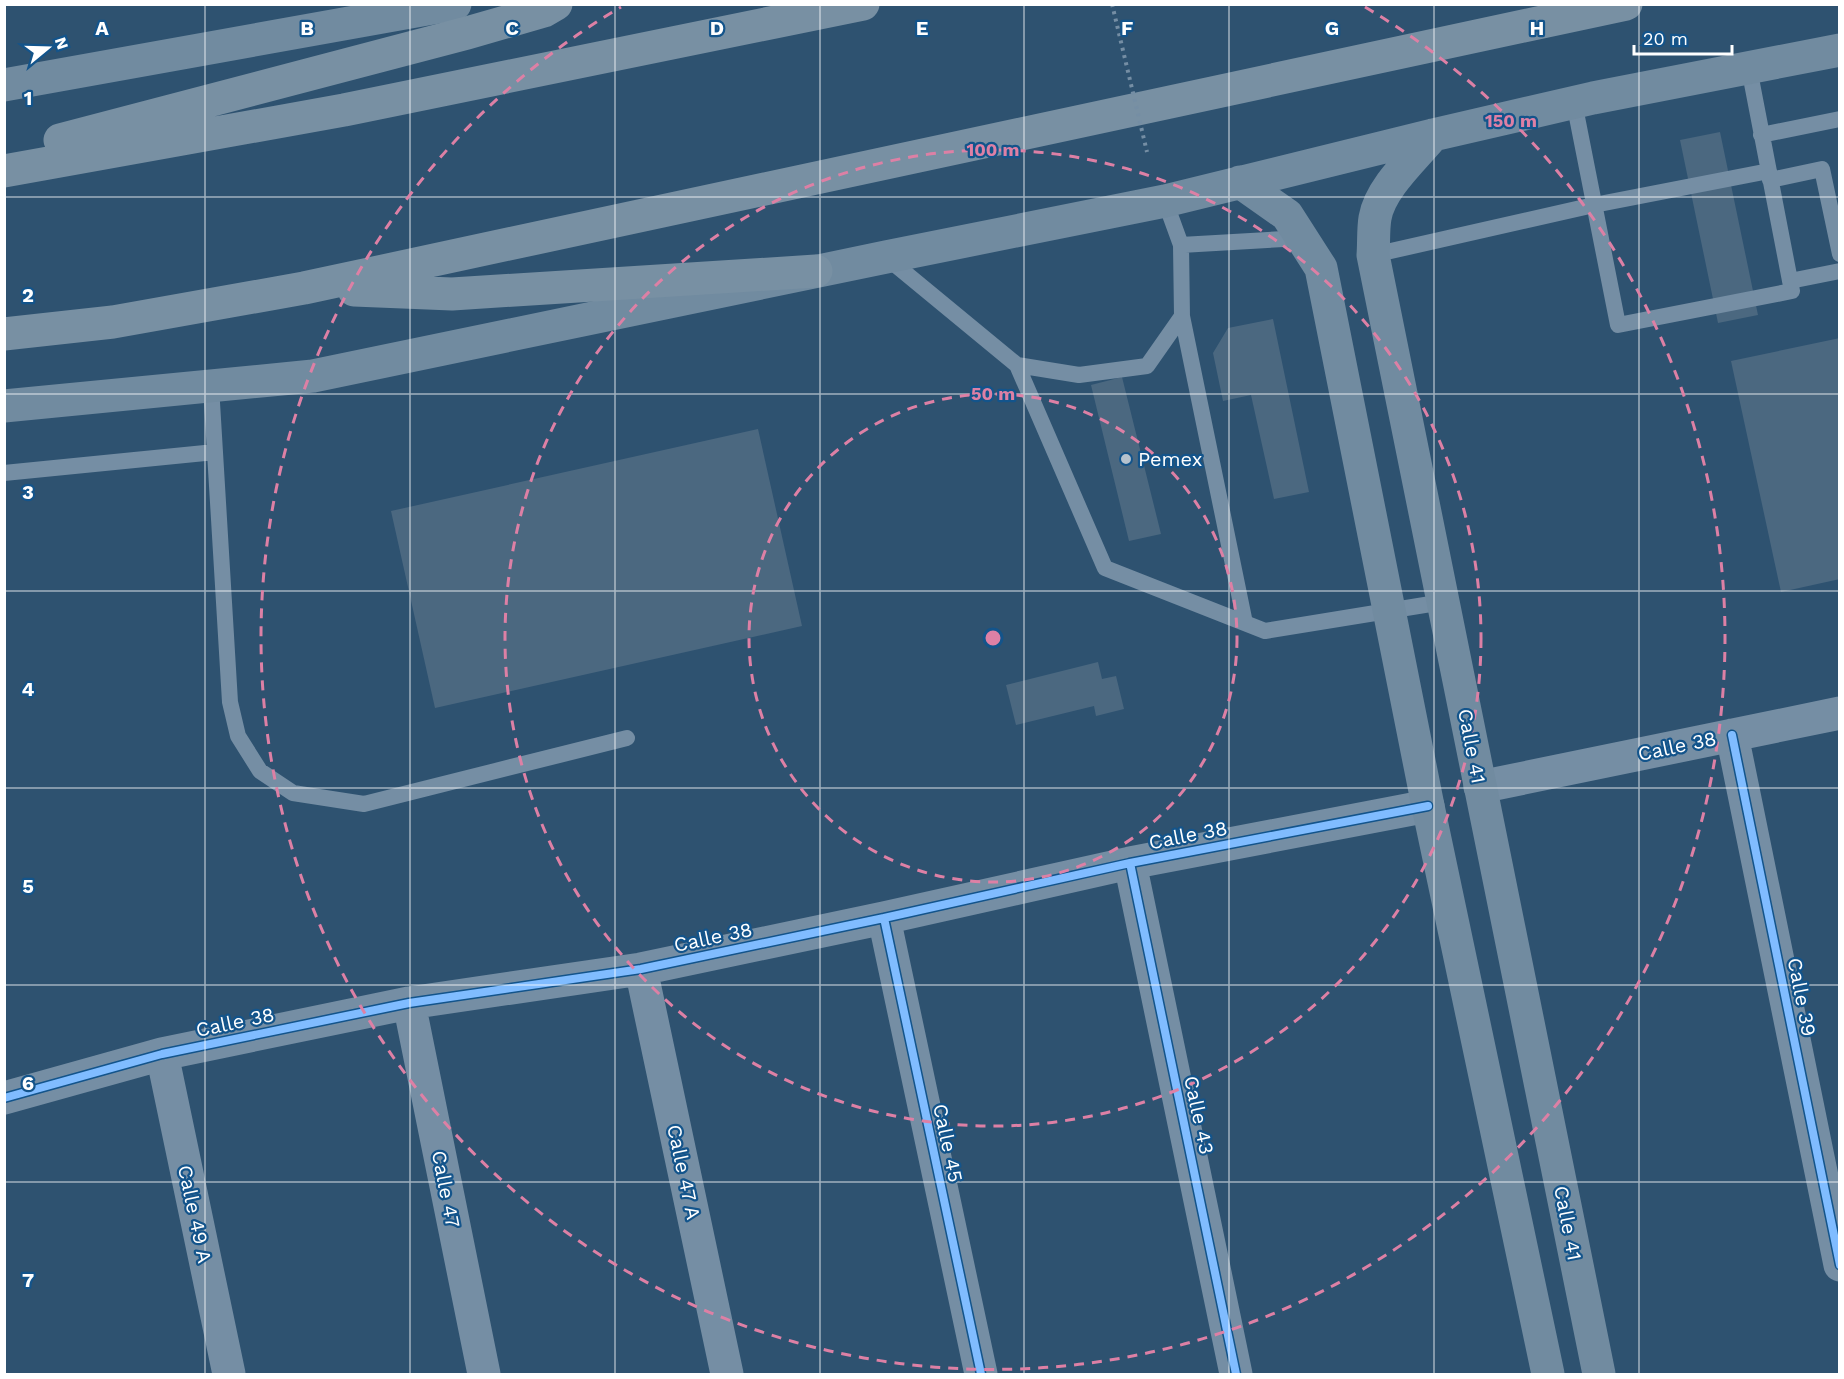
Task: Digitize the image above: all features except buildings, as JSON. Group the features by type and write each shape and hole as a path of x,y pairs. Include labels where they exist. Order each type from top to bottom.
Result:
{"highway":[{"path":"4,152 70,138 467,33 544,11 556,4"},
{"path":"4,171 344,110 863,4"},
{"path":"4,334 113,322 304,288 1626,4"},
{"path":"304,288 452,294 816,271"}],"main road":[{"path":"4,85 455,4"},
{"path":"4,406 313,376 1165,201 1574,102 1839,50"},
{"name":"Calle 41","path":"1433,135 1388,189 1381,201 1376,216 1373,255 1599,1374"},
{"path":"1240,182 1287,215 1321,268 1428,806 1548,1374"}],"street":[{"name":"Calle 38","path":"1480,787 1839,713"},
{"name":"Calle 39","path":"1732,735 1839,1265"},
{"name":"Calle 38","path":"4,1098 162,1054 409,1003 641,969 1130,863 1428,806"},
{"name":"Calle 43","path":"1130,863 1236,1374"},
{"name":"Calle 45","path":"884,918 981,1374"},
{"name":"Calle 47 A","path":"641,969 727,1374"},
{"name":"Calle 47","path":"409,1003 484,1374"},
{"name":"Calle 49 A","path":"162,1054 229,1374"}],"lane":[{"path":"1574,102 1618,325 1792,291 1749,68"},
{"path":"1761,135 1839,119"},
{"path":"1373,255 1594,205 1769,175 1822,170 1839,254"},
{"path":"1165,201 1182,245 1182,316 1245,623"},
{"path":"1182,245 1302,238"},
{"path":"886,257 1017,364 1105,568 1265,631 1443,602"},
{"path":"1790,281 1839,271"},
{"path":"1017,364 1079,375 1147,366 1182,316"},
{"path":"211,386 230,702 238,736 260,771 292,793 364,804 627,738"},
{"path":"4,473 215,452"}],"path":[{"path":"1112,4 1147,152"}],"cycle path":[{"path":"1732,735 1840,1265"},
{"path":"4,1098 162,1054 409,1003 641,969 1130,863 1428,806"},
{"path":"1130,863 1236,1374"},
{"path":"884,918 981,1374"}],"place":[{"name":"Pemex","path":"1126,459"}]}
